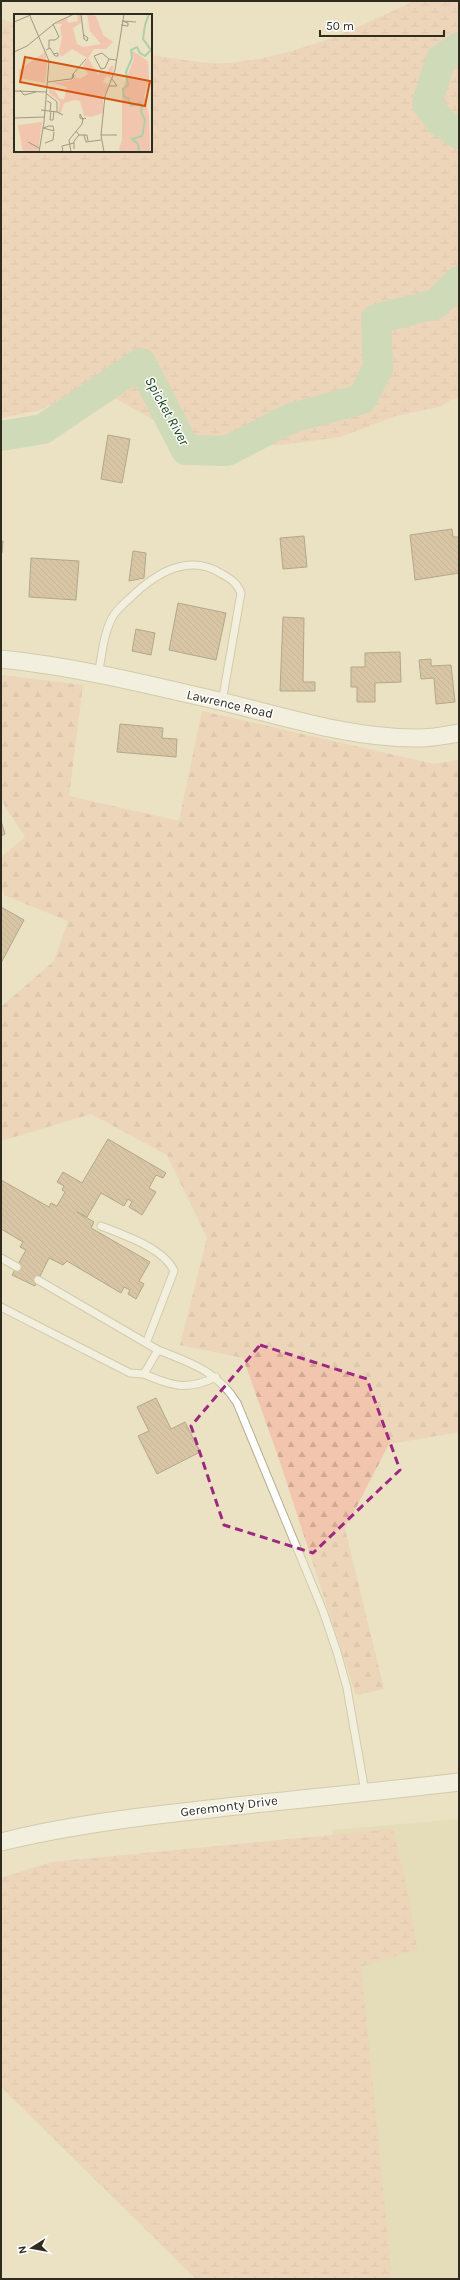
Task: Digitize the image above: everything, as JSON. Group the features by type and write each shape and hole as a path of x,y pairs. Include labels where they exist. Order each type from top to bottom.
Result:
{"street":[{"name":"Lawrence Road","path":"1,659 98,675 306,722 382,736 421,738 459,733"},
{"name":"Geremonty Drive","path":"1,1842 42,1832 119,1819 459,1782"}],"lane":[{"path":"98,675 106,635 112,618 118,610 162,572 176,566 202,565 216,570 233,581 241,593 222,702"},
{"path":"100,1226 137,1241 164,1257 171,1264 174,1271 147,1341"},
{"path":"1,1258 17,1267"},
{"path":"38,1280 147,1341 158,1350 208,1371 230,1391 248,1424 324,1611 347,1688 365,1792"},
{"path":"1,1307 130,1373 144,1374 174,1386 202,1384 216,1377"},
{"path":"144,1374 158,1350"}],"highlighted area":[{"path":"260,1345 367,1379 400,1470 313,1553 224,1525 191,1426"}],"shaded area":[{"path":"459,1819 459,2279 381,2279 332,1830"}],"green space":[{"path":"414,1 459,1 459,398 450,400 442,406 396,416 340,437 281,445 221,442 184,437 95,387 37,411 1,418 1,19 14,23 14,152 152,152 152,55 212,63 230,63 255,60 302,48 347,32"},
{"path":"1,675 83,685 69,796 179,821 202,711 434,764 459,760 459,1432 389,1444 345,1529 384,1689 356,1695 280,1462 243,1358 180,1345 207,1238 167,1155 91,1114 1,1141 1,1007 54,961 68,921 4,895 1,885 1,857 25,837 1,800"},
{"path":"393,1829 408,1893 417,1949 361,1967 392,2279 196,2279 1,2087 1,1878 52,1862"}],"building":[{"path":"108,435 130,439 122,483 101,479"},
{"path":"452,529 453,537 459,537 459,573 415,580 410,535"},
{"path":"304,536 307,567 283,569 280,538"},
{"path":"1,541 3,541 2,553 1,553"},
{"path":"133,551 146,553 144,578 129,581"},
{"path":"31,558 79,561 76,600 29,597"},
{"path":"178,603 226,613 216,660 169,650"},
{"path":"283,617 304,618 303,682 315,682 315,691 280,691"},
{"path":"136,629 155,633 151,655 132,651"},
{"path":"400,652 401,682 375,683 375,702 357,702 357,687 351,687 351,667 365,667 365,653"},
{"path":"431,659 431,666 451,665 455,702 436,704 434,678 421,679 419,660"},
{"path":"120,724 163,728 162,738 177,739 176,757 117,752"},
{"path":"1,821 5,834 1,836"},
{"path":"1,907 24,920 1,963"},
{"path":"108,1139 166,1173 163,1178 156,1175 149,1188 156,1192 142,1215 129,1207 132,1202 128,1199 124,1206 101,1193 87,1217 77,1212 94,1222 91,1228 150,1262 139,1281 144,1284 136,1299 128,1294 130,1290 124,1287 121,1293 67,1261 63,1265 49,1258 35,1286 12,1275 26,1250 20,1247 23,1242 1,1229 1,1180 49,1207 51,1203 57,1206 65,1192 62,1190 64,1186 57,1182 63,1172 82,1183"},
{"path":"156,1398 171,1429 185,1422 200,1452 157,1474 138,1436 149,1431 137,1407"}],"waterway":[{"name":"Spicket River","path":"459,47 441,59 427,103 441,122 459,134"},
{"name":"Spicket River","path":"1,436 43,429 141,363 186,450 227,451 291,418 362,399 378,368 376,319 436,304 459,281"}]}
